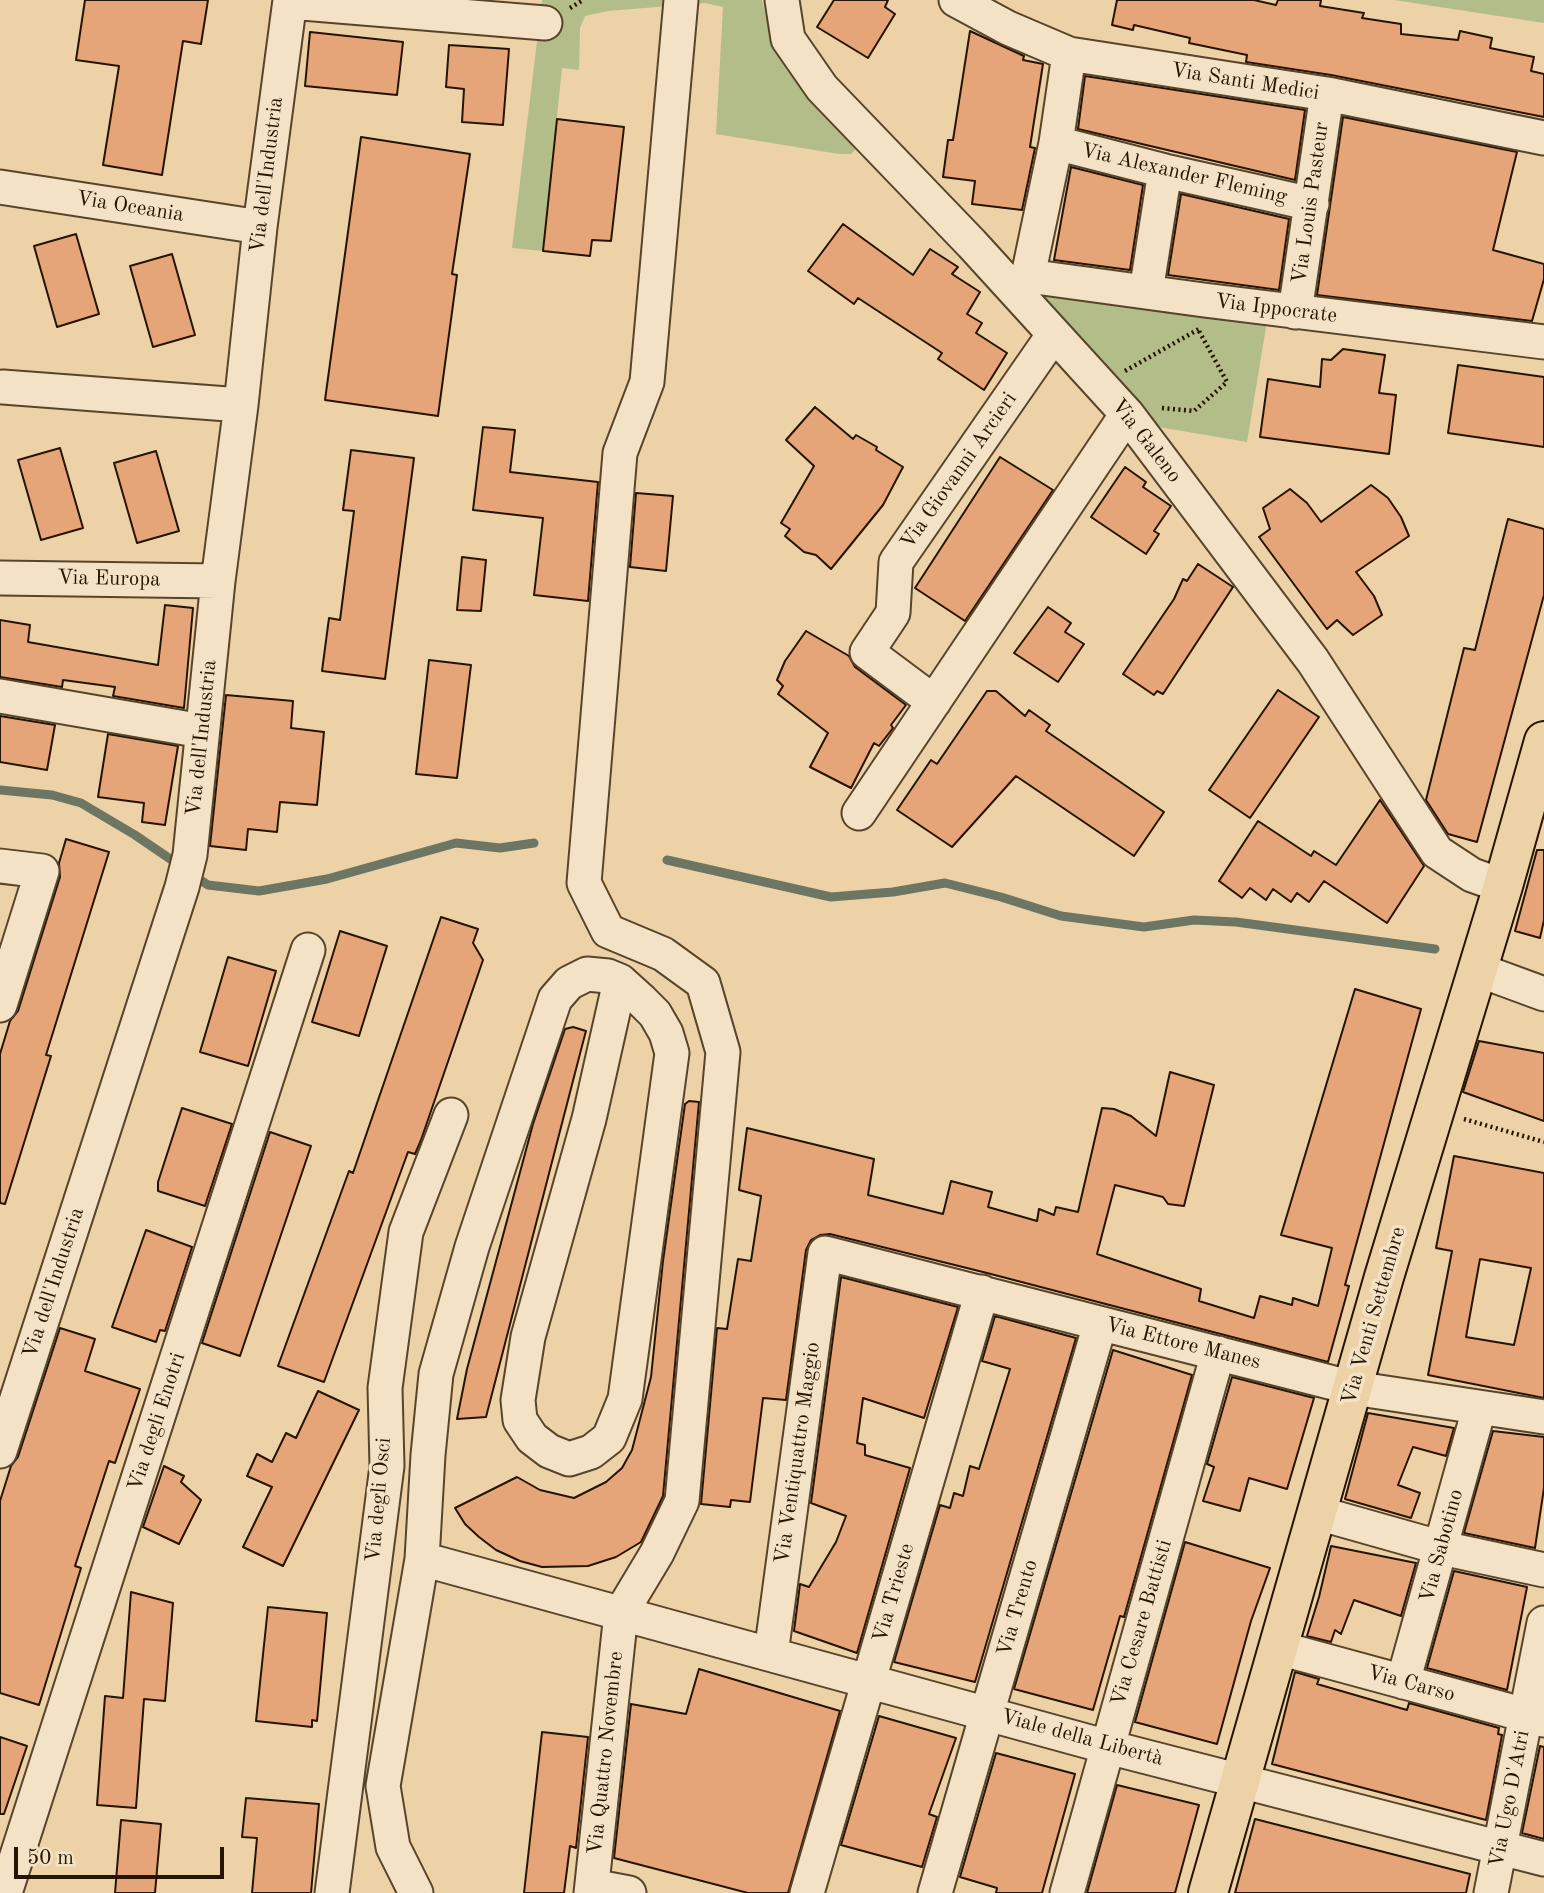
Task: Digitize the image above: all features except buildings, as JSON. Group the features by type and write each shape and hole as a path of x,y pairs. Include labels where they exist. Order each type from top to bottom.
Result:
{"main road":[{"name":"Via Venti Settembre","path":"1208,1893 1353,1388 1544,741"}],"street":[{"path":"621,1613 657,1553 682,1501 723,1052 703,983 663,954 608,931 584,883 620,453 647,382 681,0"},
{"name":"Via Santi Medici","path":"956,0 1008,28 1069,54 1327,94 1544,138"},
{"path":"290,1 545,23"},
{"name":"Via dell'Industria","path":"0,1451 190,855 218,581 290,1"},
{"name":"Via Galeno","path":"783,1 788,39 822,89 1021,282 1054,334 1128,392 1313,661 1437,852 1472,875 1503,886"},
{"path":"1021,282 1056,143 1069,54"},
{"name":"Via Louis Pasteur","path":"1295,312 1327,94"},
{"name":"Via Alexander Fleming","path":"1056,143 1312,204"},
{"path":"1146,292 1165,171"},
{"name":"Via Oceania","path":"0,187 260,227"},
{"name":"Via Ippocrate","path":"1021,282 1146,292 1201,316 1295,312 1544,342"},
{"name":"Via Giovanni Arcieri","path":"934,702 867,652 893,613 896,562 1054,334"},
{"path":"3,387 241,405"},
{"path":"859,813 934,702 1128,392"},
{"name":"Via Europa","path":"0,578 218,581"},
{"path":"0,696 202,731"},
{"path":"0,866 42,872 0,1005"},
{"name":"Via degli Enotri","path":"5,1893 308,950"},
{"path":"1476,969 1544,994"},
{"path":"416,1893 393,1847 383,1786 422,1559 436,1374 472,1247 555,999 569,984 587,974 608,976 620,981 655,1014 666,1033 672,1053 625,1399 609,1438 591,1452 569,1459 550,1451 531,1438 520,1420 518,1400 528,1337 589,1119 620,981"},
{"name":"Via degli Osci","path":"332,1893 387,1466 385,1388 406,1232 451,1115"},
{"name":"Via Ettore Manes","path":"825,1253 1353,1388 1544,1417"},
{"name":"Via Ventiquattro Maggio","path":"771,1654 825,1253"},
{"name":"Via Trieste","path":"807,1893 982,1292"},
{"name":"Via Trento","path":"935,1893 1100,1324"},
{"name":"Via Cesare Battisti","path":"1067,1893 1218,1353"},
{"name":"Via Sabotino","path":"1403,1682 1479,1409"},
{"path":"1318,1513 1442,1548 1544,1570"},
{"name":"Viale della Libertà","path":"422,1559 1108,1746 1544,1859"},
{"name":"Via Quattro Novembre","path":"592,1890 621,1613"},
{"name":"Via Ugo D'Atri","path":"1491,1893 1535,1718 1544,1623"},
{"name":"Via Carso","path":"1279,1648 1535,1718"},
{"path":"592,1890 629,1893"}],"path":[{"path":"1201,316 1227,382 1194,411 1128,392 1201,316"},
{"path":"1434,1111 1544,1142"}],"green space":[{"path":"542,0 762,0 774,44 786,68 809,98 854,144 855,150 851,154 839,154 716,134 723,7 705,3 608,11 585,16 580,28 579,70 562,68 543,251 512,248"},
{"path":"1394,0 1544,0 1544,23"},
{"path":"1040,291 1268,315 1247,442 1147,425 1038,302"}],"waterway":[{"path":"0,790 52,795 81,803 182,867"},
{"path":"193,875 208,885 259,891 327,879 456,843 500,848 534,843"},
{"path":"667,860 831,897 893,892 945,883 1061,916 1144,927 1194,920 1236,922 1435,949"}]}
